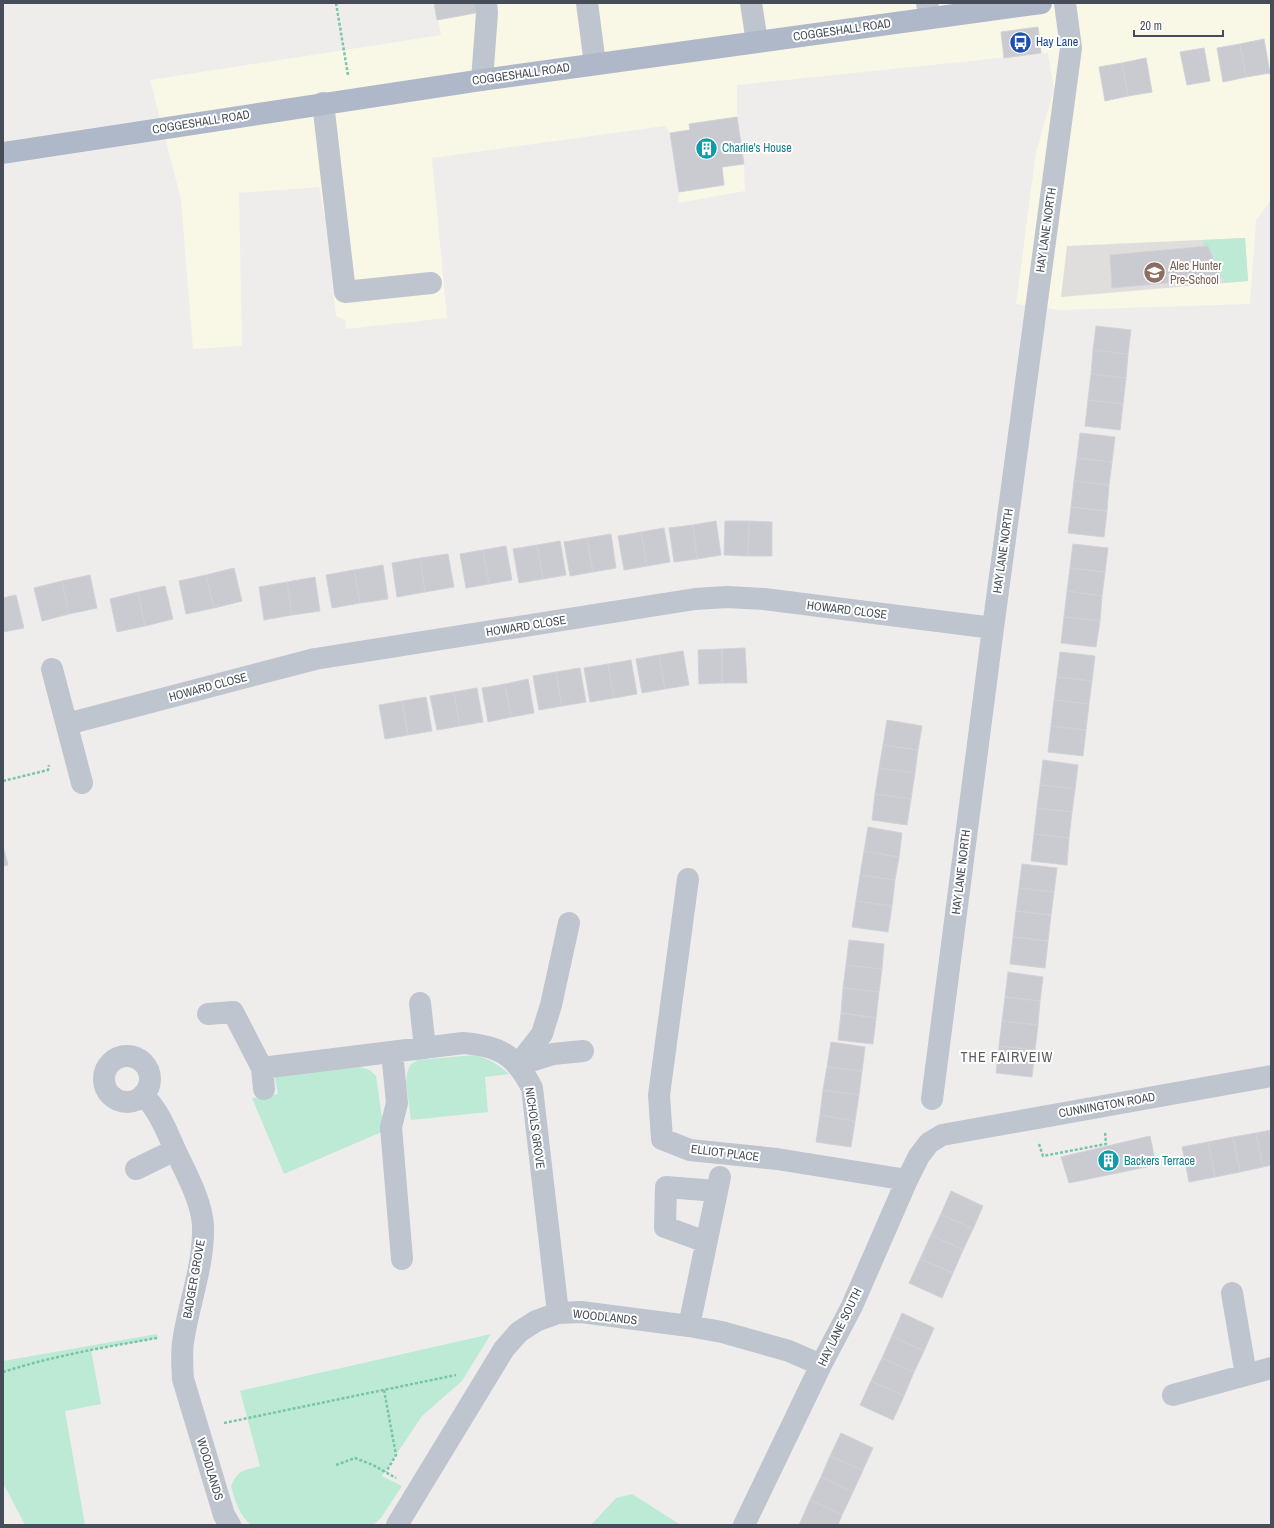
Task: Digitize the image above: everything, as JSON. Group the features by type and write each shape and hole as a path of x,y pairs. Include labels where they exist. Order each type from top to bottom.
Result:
{"main road":[{"name":"COGGESHALL ROAD","path":"3,153 324,103 757,42 929,10 1041,3"}],"street":[{"path":"482,80 488,13 486,3"},
{"path":"587,3 595,64"},
{"path":"751,3 757,42"},
{"name":"HAY LANE NORTH","path":"932,1099 993,628 1071,48 1065,3"},
{"path":"324,103 345,292 431,283"},
{"name":"HOWARD CLOSE","path":"67,724 315,659 695,599 727,597 764,599 993,628"},
{"path":"52,669 82,783"},
{"name":"ELLIOT PLACE","path":"688,879 659,1095 662,1139 690,1150 777,1159 907,1180"},
{"path":"518,1065 542,1034 551,1005 568,923"},
{"path":"420,1003 425,1048"},
{"path":"208,1014 233,1012 262,1068 264,1089"},
{"name":"NICHOLS GROVE","path":"262,1068 463,1043 481,1044 497,1049 509,1056 526,1075 532,1088 558,1313"},
{"path":"518,1065 553,1054 584,1051"},
{"path":"392,1052 397,1102 392,1127 402,1259"},
{"name":"CUNNINGTON ROAD","path":"942,1135 1271,1076"},
{"name":"BADGER GROVE","path":"143,1095 152,1104 175,1150 197,1202 203,1226 200,1260 184,1337 182,1357 183,1379 195,1420"},
{"name":"HAY LANE SOUTH","path":"744,1525 821,1365 852,1306 919,1156 929,1143 942,1135"},
{"path":"136,1170 175,1150"},
{"path":"689,1326 718,1184 666,1187 666,1227 706,1242"},
{"path":"1232,1293 1246,1375"},
{"name":"WOODLANDS","path":"397,1525 504,1349 519,1332 536,1321 558,1313 581,1312 689,1326 754,1340 789,1351 821,1365"},
{"path":"1173,1395 1271,1368"},
{"name":"WOODLANDS","path":"195,1420 224,1515 230,1525"}],"path":[{"path":"336,3 353,99"},
{"path":"3,781 48,770 50,763"},
{"path":"3,1372 34,1362 91,1350 158,1338 184,1337"},
{"path":"195,1420 384,1390 492,1367"},
{"path":"384,1390 396,1455 386,1472"},
{"path":"336,1465 356,1458 374,1464 417,1490"}],"shaded area":[{"path":"434,3 1271,3 1271,200 1256,220 1250,304 1061,310 1016,304 1036,152 1054,90 1048,53 737,85 737,117 744,164 745,191 678,203 679,192 670,133 665,126 432,158 447,318 346,329 345,320 336,316 326,222 319,187 239,193 242,346 193,349 181,199 150,80 441,35"},
{"name":"Alec Hunter Pre-School","path":"1245,238 1248,281 1061,297 1067,246"}],"green space":[{"path":"1245,238 1248,281 1224,283 1208,246 1203,247 1203,240"},
{"path":"475,1055 493,1062 509,1074 485,1077 488,1112 411,1120 406,1083 410,1065 418,1060"},
{"path":"360,1067 370,1070 376,1076 384,1131 284,1174 252,1098 278,1094 274,1074"},
{"path":"157,1334 158,1338 91,1350 101,1404 65,1411 85,1525 25,1525 3,1483 3,1361"},
{"path":"491,1334 462,1381 422,1416 382,1476 402,1486 381,1518 373,1525 251,1525 243,1517 231,1486 239,1473 260,1466 240,1391"},
{"path":"632,1494 681,1525 591,1525 616,1498"}],"building":[{"path":"434,3 479,3 481,12 437,20"},
{"path":"1038,27 1041,53 1004,58 1001,32"},
{"path":"1264,39 1270,73 1246,77 1240,44"},
{"path":"1240,44 1246,77 1223,82 1217,48"},
{"path":"1204,48 1210,81 1187,85 1180,52"},
{"path":"1146,58 1152,92 1128,96 1122,63"},
{"path":"1122,63 1128,96 1105,101 1099,67"},
{"name":"Charlie's House","path":"737,117 744,164 722,167 724,185 679,192 670,133 690,130 689,124"},
{"path":"1208,246 1221,278 1112,288 1110,255"},
{"path":"1096,326 1131,330 1128,354 1093,350"},
{"path":"1093,350 1128,354 1126,378 1091,374"},
{"path":"1091,374 1126,378 1123,404 1088,400"},
{"path":"1088,400 1123,404 1120,430 1085,426"},
{"path":"1080,433 1115,437 1112,462 1077,458"},
{"path":"1077,458 1112,462 1109,485 1074,481"},
{"path":"1074,481 1109,485 1107,511 1071,507"},
{"path":"1071,507 1107,511 1104,537 1068,533"},
{"path":"716,521 721,555 697,559 693,525"},
{"path":"725,521 749,521 748,556 724,555"},
{"path":"749,521 772,522 772,556 748,556"},
{"path":"693,525 697,559 674,562 669,528"},
{"path":"664,528 670,562 647,566 641,532"},
{"path":"641,532 647,566 624,570 618,536"},
{"path":"611,534 616,568 593,572 587,538"},
{"path":"587,538 593,572 570,576 564,542"},
{"path":"560,541 566,575 543,579 537,545"},
{"path":"1073,544 1108,548 1105,572 1070,568"},
{"path":"537,545 543,579 519,583 513,549"},
{"path":"506,546 512,580 489,584 483,550"},
{"path":"483,550 489,584 466,588 460,554"},
{"path":"448,554 454,587 425,592 420,558"},
{"path":"420,558 425,592 397,597 392,563"},
{"path":"383,565 388,599 360,603 354,570"},
{"path":"234,568 242,601 214,608 206,575"},
{"path":"1070,568 1105,572 1102,596 1067,591"},
{"path":"354,570 360,603 332,608 326,575"},
{"path":"90,575 97,608 69,614 62,581"},
{"path":"206,575 214,608 186,614 179,581"},
{"path":"315,577 320,611 292,615 287,582"},
{"path":"62,581 69,614 42,621 34,588"},
{"path":"287,582 292,615 264,620 259,587"},
{"path":"165,586 173,619 145,626 138,592"},
{"path":"1067,591 1102,596 1100,621 1064,617"},
{"path":"138,592 145,626 117,632 110,599"},
{"path":"16,595 24,628 3,632 3,598"},
{"path":"1064,617 1100,621 1096,647 1061,643"},
{"path":"745,648 747,683 722,683 722,649"},
{"path":"722,649 722,683 699,684 698,650"},
{"path":"683,651 689,685 665,689 659,655"},
{"path":"1060,652 1095,656 1092,681 1057,677"},
{"path":"659,655 665,689 642,693 636,659"},
{"path":"631,660 637,694 614,698 608,664"},
{"path":"608,664 614,698 590,702 584,668"},
{"path":"580,668 586,702 562,706 556,672"},
{"path":"556,672 562,706 539,710 533,676"},
{"path":"1057,677 1092,681 1089,704 1054,700"},
{"path":"528,679 534,713 511,717 505,684"},
{"path":"505,684 511,717 488,722 482,688"},
{"path":"477,688 483,722 460,726 454,692"},
{"path":"454,692 460,726 437,730 430,696"},
{"path":"426,697 432,731 408,735 402,701"},
{"path":"1054,700 1089,704 1086,730 1051,726"},
{"path":"402,701 408,735 385,739 379,705"},
{"path":"887,720 922,726 918,750 883,745"},
{"path":"1051,726 1086,730 1083,756 1048,752"},
{"path":"883,745 918,750 915,773 879,768"},
{"path":"1043,760 1078,765 1075,789 1040,785"},
{"path":"879,768 915,773 911,799 875,794"},
{"path":"1040,785 1075,789 1072,812 1037,808"},
{"path":"875,794 911,799 907,825 872,820"},
{"path":"1037,808 1072,812 1069,838 1034,834"},
{"path":"868,827 902,833 899,857 864,851"},
{"path":"1034,834 1069,838 1067,865 1031,861"},
{"path":"3,846 8,865 3,866"},
{"path":"864,851 899,857 895,880 860,875"},
{"path":"1022,864 1057,868 1054,892 1019,888"},
{"path":"860,875 895,880 892,906 856,901"},
{"path":"1019,888 1054,892 1051,915 1016,911"},
{"path":"856,901 892,906 888,932 852,927"},
{"path":"1016,911 1051,915 1048,941 1013,937"},
{"path":"1013,937 1048,941 1045,968 1010,964"},
{"path":"849,940 884,944 882,969 846,965"},
{"path":"846,965 882,969 879,992 843,988"},
{"path":"1008,972 1043,977 1040,1001 1005,997"},
{"path":"843,988 879,992 876,1018 841,1013"},
{"path":"1005,997 1040,1001 1038,1025 1002,1021"},
{"path":"841,1013 876,1018 873,1044 838,1040"},
{"path":"1002,1021 1038,1025 1035,1050 999,1046"},
{"path":"831,1042 865,1047 862,1071 827,1067"},
{"path":"999,1046 1035,1050 1032,1077 996,1073"},
{"path":"827,1067 862,1071 859,1095 823,1090"},
{"path":"823,1090 859,1095 855,1121 820,1115"},
{"path":"820,1115 855,1121 851,1147 816,1142"},
{"path":"1271,1130 1271,1165 1263,1167 1256,1133"},
{"path":"1256,1133 1263,1167 1240,1172 1233,1137"},
{"name":"Backers Terrace","path":"1150,1136 1156,1165 1069,1183 1061,1157"},
{"path":"1233,1137 1240,1172 1215,1177 1208,1142"},
{"path":"1208,1142 1215,1177 1189,1182 1182,1147"},
{"path":"951,1191 983,1206 973,1229 941,1214"},
{"path":"941,1214 973,1229 963,1250 931,1235"},
{"path":"931,1235 963,1250 953,1273 920,1259"},
{"path":"920,1259 953,1273 942,1298 909,1283"},
{"path":"902,1313 934,1328 924,1351 892,1336"},
{"path":"892,1336 924,1351 914,1372 882,1358"},
{"path":"882,1358 914,1372 904,1396 871,1381"},
{"path":"871,1381 904,1396 893,1420 860,1405"},
{"path":"841,1433 873,1448 863,1470 830,1456"},
{"path":"830,1456 863,1470 853,1492 821,1477"},
{"path":"821,1477 853,1492 842,1515 810,1500"},
{"path":"810,1500 842,1515 838,1525 799,1525"}],"place":[{"name":"Hay Lane","path":"1020,42"},
{"name":"Charlie's House","path":"707,148"},
{"name":"Alec Hunter Pre-School","path":"1155,273"},
{"name":"Backers Terrace","path":"1109,1161"}],"district":[{"name":"THE FAIRVEIW","path":"1007,1057"}]}
